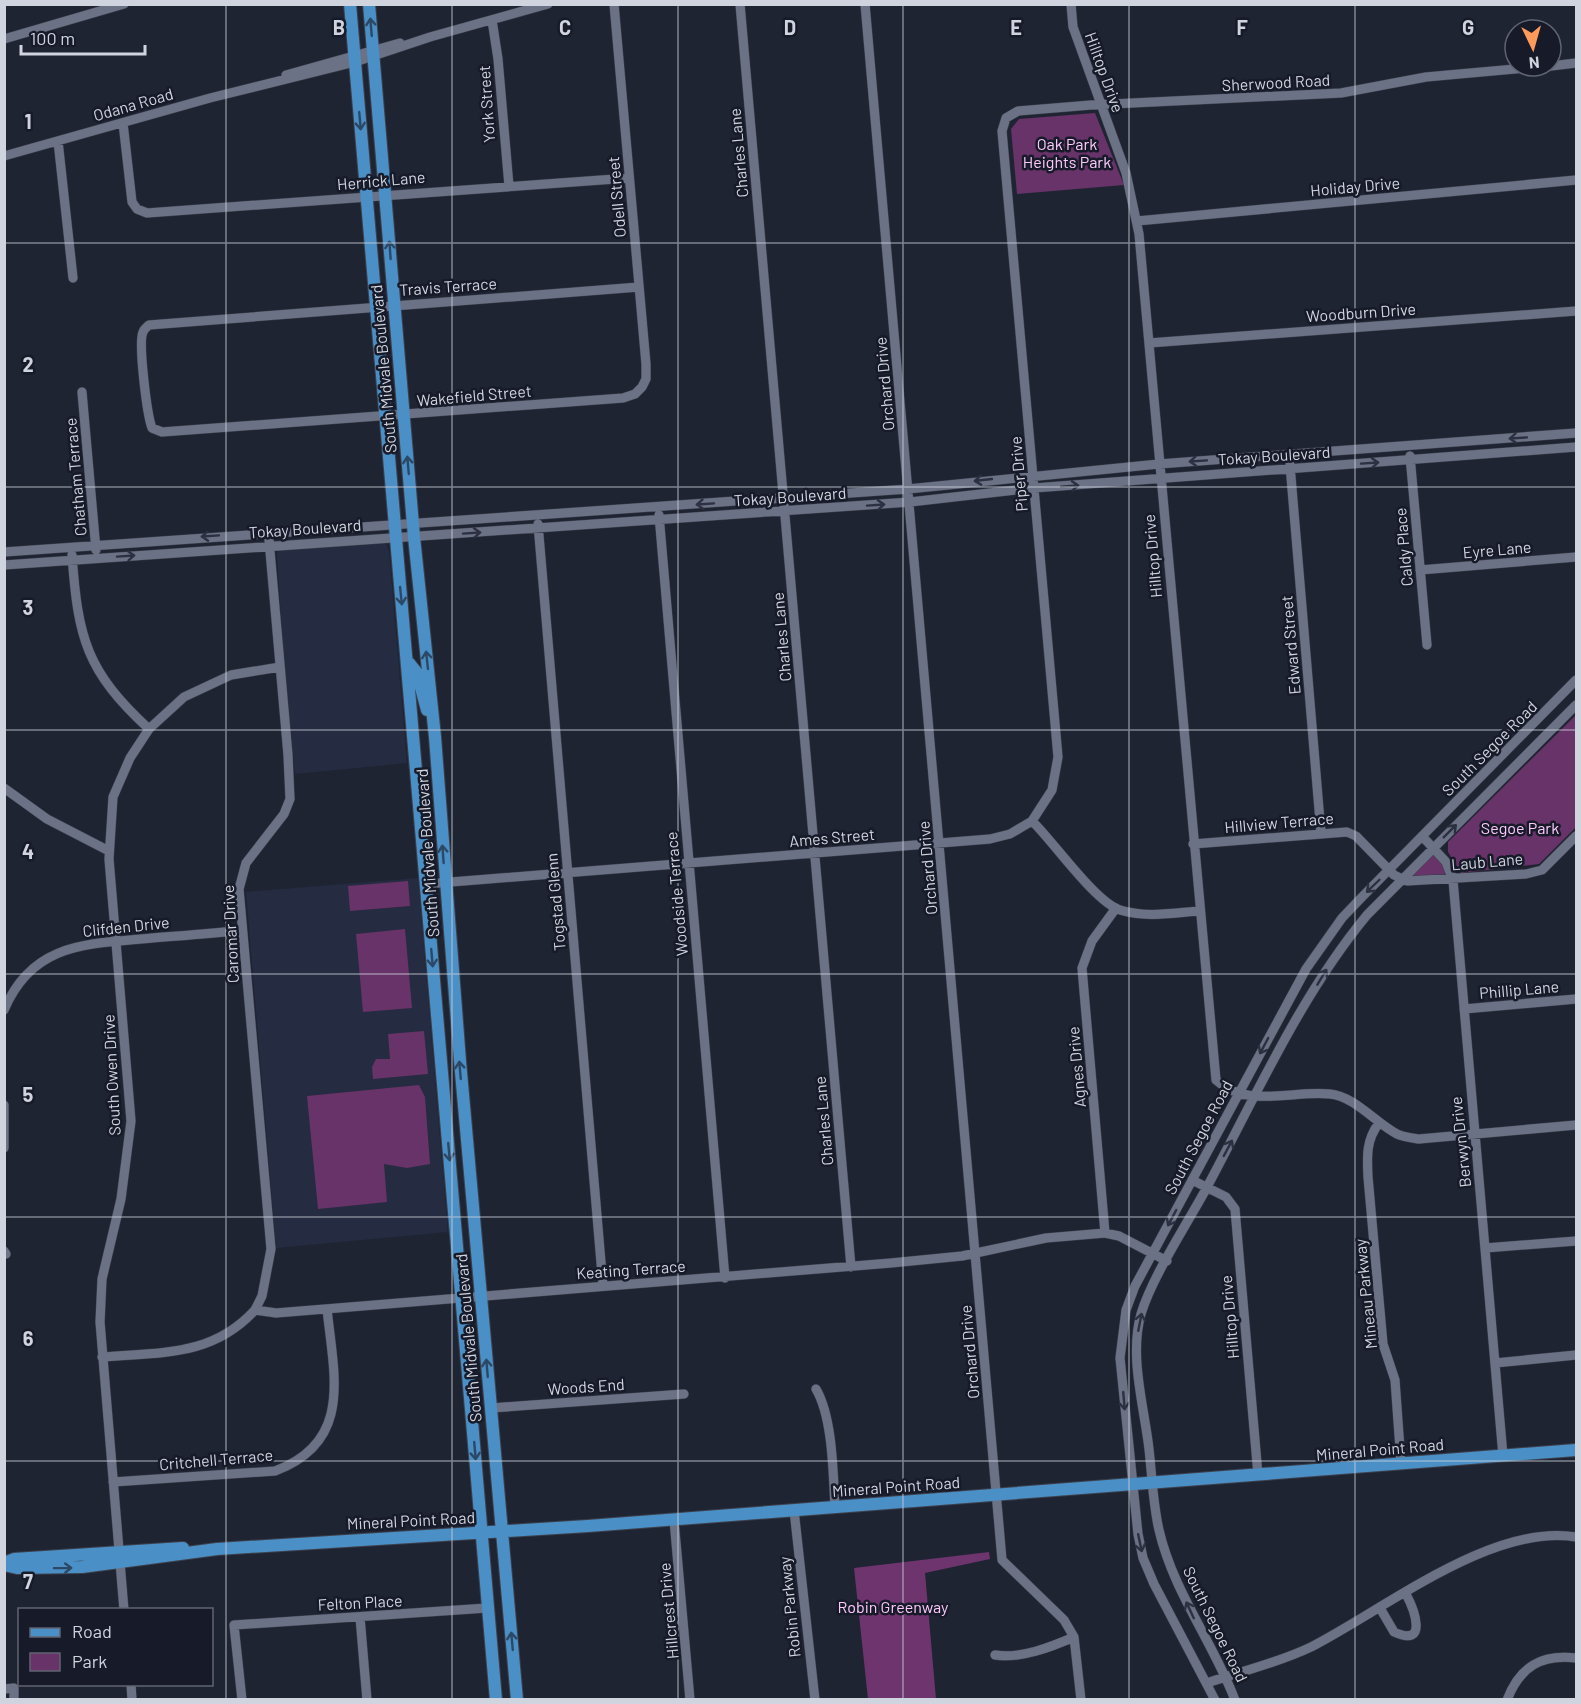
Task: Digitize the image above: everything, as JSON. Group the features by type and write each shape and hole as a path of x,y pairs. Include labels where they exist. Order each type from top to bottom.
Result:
{"main road":[{"name":"South Midvale Boulevard","path":"350,4 496,1700"},
{"name":"South Midvale Boulevard","path":"369,4 414,537 435,737 480,1295 517,1700"},
{"path":"408,662 417,673 435,737"},
{"name":"Mineral Point Road","path":"4,1564 14,1559 118,1550 217,1549 675,1520 1576,1450"},
{"name":"Mineral Point Road","path":"4,1564 17,1568 82,1568 217,1549"}],"street":[{"path":"4,39 124,4"},
{"name":"Odana Road","path":"4,156 270,82 298,70 355,59 548,4"},
{"name":"Odell Street","path":"614,4 645,364 646,379 642,387"},
{"name":"Charles Lane","path":"740,4 851,1267"},
{"name":"Orchard Drive","path":"865,4 1002,1560 1064,1620 1074,1636"},
{"name":"Hilltop Drive","path":"1071,4 1073,27 1126,173 1137,221 1214,1073 1222,1086 1246,1096"},
{"name":"York Street","path":"492,20 498,60 508,186"},
{"name":"Sherwood Road","path":"1006,118 1018,111 1101,104 1341,93 1426,77 1503,70"},
{"name":"Piper Drive","path":"1006,118 1002,131 1058,757 1052,790 1032,821"},
{"name":"Herrick Lane","path":"123,123 129,192 137,209 147,213 629,177"},
{"path":"58,141 73,278"},
{"name":"Holiday Drive","path":"1137,221 1576,180"},
{"name":"Travis Terrace","path":"162,432 152,428 147,417 142,333 151,324 639,287"},
{"name":"Woodburn Drive","path":"1149,343 1576,310"},
{"name":"Wakefield Street","path":"162,432 404,416 623,398 635,394 642,387"},
{"name":"Chatham Terrace","path":"82,392 97,558"},
{"name":"Tokay Boulevard","path":"4,552 908,489 1159,464 1576,433"},
{"name":"Caldy Place","path":"1409,446 1427,645"},
{"name":"Tokay Boulevard","path":"4,565 910,502 1034,488 1576,447"},
{"name":"Edward Street","path":"1289,455 1321,833"},
{"name":"Woodside Terrace","path":"658,507 725,1278"},
{"name":"Togstad Glenn","path":"537,516 603,1286"},
{"name":"Caromar Drive","path":"255,1310 269,1270 271,1249 239,889 246,863 284,814 290,799 269,532"},
{"name":"Chatham Terrace","path":"71,547 78,624 92,663 116,698 148,729"},
{"name":"Eyre Lane","path":"1420,570 1576,557"},
{"name":"South Owen Drive","path":"124,1608 100,1322 102,1279 121,1199 131,1121 109,851 113,797 116,785 148,729 184,698 214,681 250,671 280,668"},
{"name":"South Segoe Road","path":"1235,1700 1227,1676 1195,1619 1167,1557 1159,1529 1137,1355 1138,1332 1146,1303 1207,1188 1246,1096 1316,954 1342,918 1576,680"},
{"name":"South Segoe Road","path":"1215,1700 1168,1612 1143,1558 1131,1486 1120,1358 1121,1334 1129,1302 1192,1180 1347,938 1576,705"},
{"path":"6,793 47,819 109,851"},
{"path":"1032,821 1094,888 1116,908 1152,915 1199,911"},
{"name":"Ames Street","path":"426,884 688,865 997,838 1032,821"},
{"name":"Hillview Terrace","path":"1193,844 1337,832 1356,836 1389,870"},
{"name":"Berwyn Drive","path":"1422,836 1446,862 1453,880 1503,1455"},
{"name":"Laub Lane","path":"1402,880 1453,880 1526,874 1542,870 1576,836"},
{"path":"1389,870 1402,880"},
{"name":"Agnes Drive","path":"1105,1233 1082,968 1092,941 1116,908"},
{"name":"Clifden Drive","path":"4,1010 18,984 46,959 77,945 242,930"},
{"name":"Phillip Lane","path":"1464,1009 1576,999"},
{"path":"1246,1096 1333,1094 1354,1105 1399,1136 1419,1139 1576,1125"},
{"path":"4,1105 4,1148"},
{"name":"Mineau Parkway","path":"1379,1123 1371,1133 1366,1149 1383,1344 1395,1380 1401,1463"},
{"name":"Hilltop Drive","path":"1192,1180 1226,1197 1235,1209 1258,1475"},
{"name":"Keating Terrace","path":"255,1310 276,1313 851,1267 975,1254 1046,1238 1105,1233 1119,1236 1167,1261"},
{"path":"1485,1248 1576,1240"},
{"name":"Critchell Terrace","path":"113,1482 275,1471 294,1465 325,1435 333,1412 327,1309"},
{"path":"102,1357 205,1345 232,1332 255,1310"},
{"path":"1495,1363 1576,1355"},
{"path":"816,1389 822,1399 830,1440 835,1507"},
{"name":"Woods End","path":"491,1408 684,1394"},
{"name":"Robin Parkway","path":"794,1510 815,1700"},
{"name":"Hillcrest Drive","path":"675,1520 690,1700"},
{"path":"1207,1683 1286,1658 1493,1547 1533,1536 1576,1537"},
{"path":"1380,1608 1391,1630 1397,1634 1408,1634 1415,1629 1418,1620 1406,1594"},
{"name":"Felton Place","path":"242,1700 234,1625 488,1608"},
{"path":"360,1617 367,1700"},
{"path":"995,1655 1005,1657 1030,1652 1074,1636 1081,1700"},
{"path":"1507,1700 1523,1674 1543,1659 1555,1656 1576,1658"},
{"path":"9,1689 14,1700"}],"shaded area":[{"path":"386,544 389,551 407,763 295,774 283,653 277,553 279,550"},
{"path":"418,878 448,1232 276,1248 246,892"}],"green space":[{"name":"Oak Park Heights Park","path":"1095,113 1124,185 1017,194 1011,129 1019,119"},
{"name":"Segoe Park","path":"1576,715 1576,827 1539,864 1461,873 1448,852 1448,842"},
{"path":"1434,847 1453,880 1410,882 1409,874"},
{"path":"408,881 410,906 350,911 348,886"},
{"path":"405,929 412,1008 363,1012 356,934"},
{"path":"424,1031 428,1074 373,1079 372,1067 376,1059 390,1059 388,1034"},
{"path":"419,1085 425,1097 430,1164 407,1168 384,1164 387,1202 318,1209 307,1096"},
{"name":"Robin Greenway","path":"989,1552 990,1559 925,1573 936,1699 868,1699 854,1568"}]}
